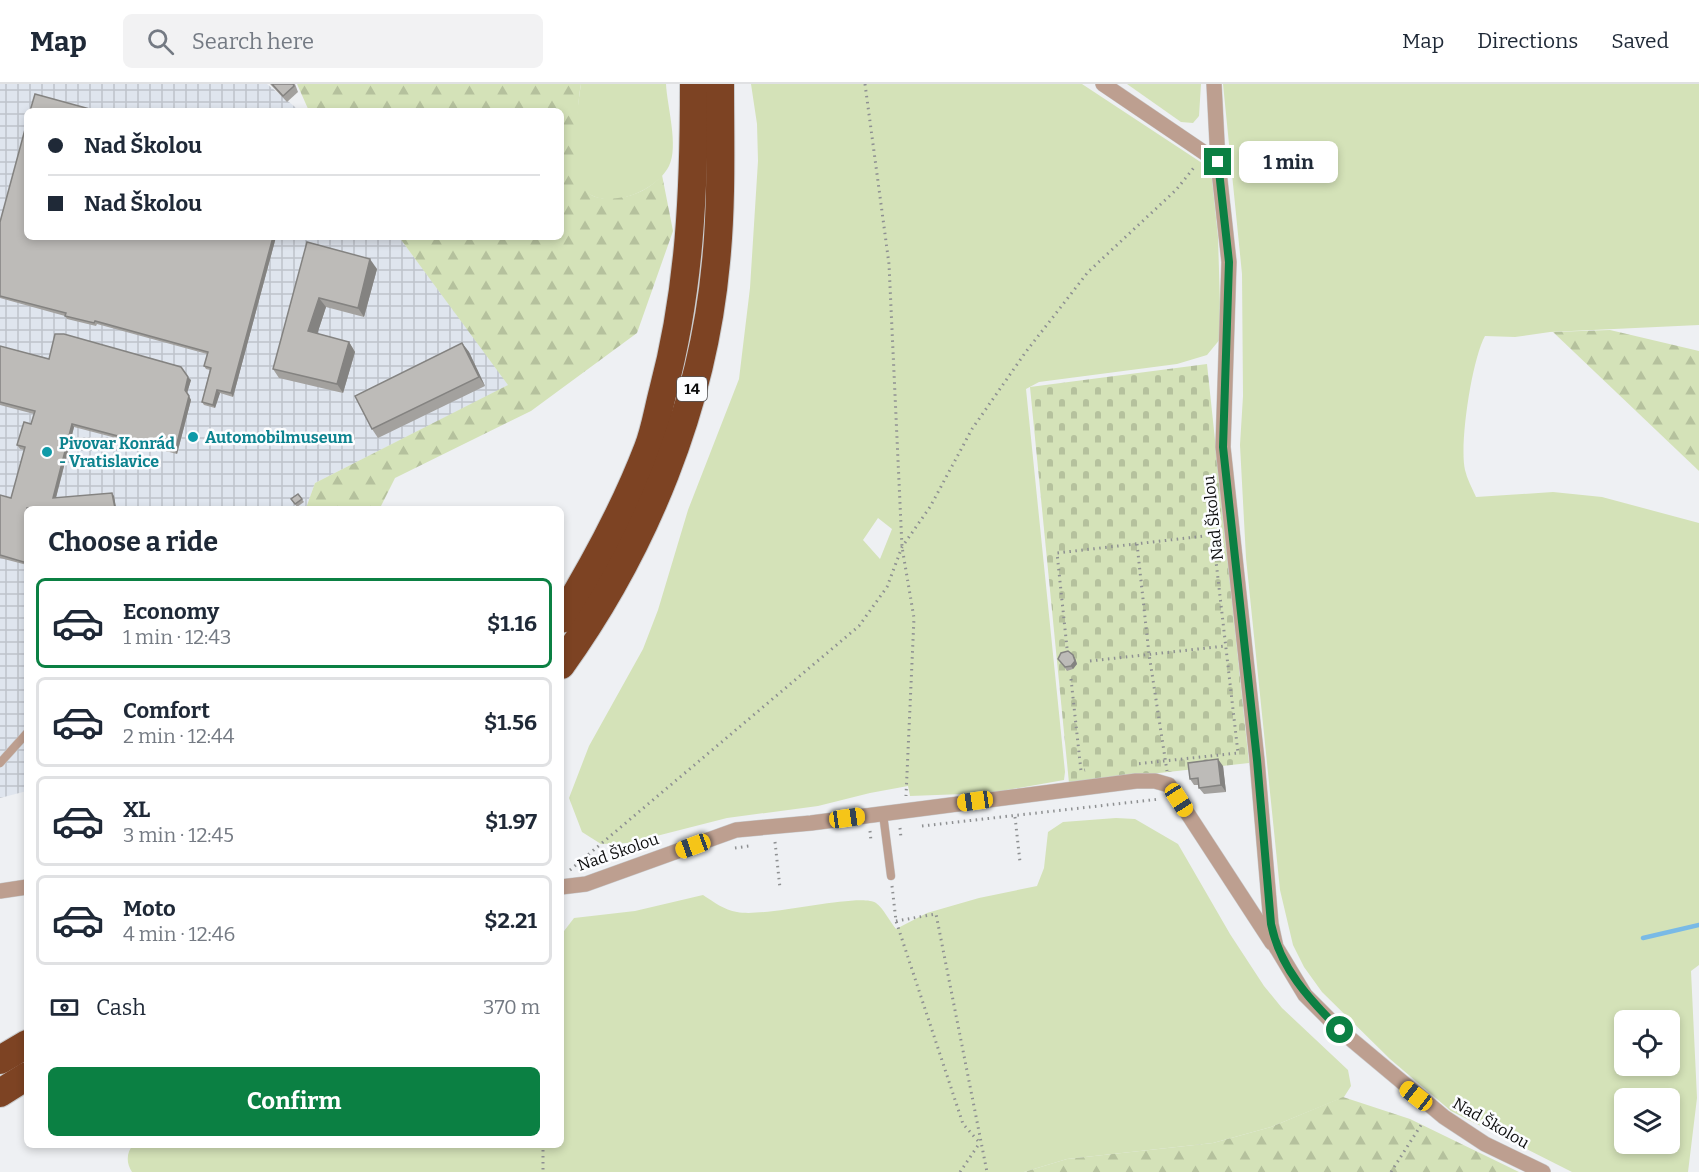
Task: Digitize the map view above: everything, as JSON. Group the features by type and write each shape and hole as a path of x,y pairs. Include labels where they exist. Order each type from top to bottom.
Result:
{"highway":[{"name":"14","path":"564,614 594,565 649,447 676,343 688,264 694,188 694,84"},
{"name":"14","path":"564,660 616,578 656,496 684,424 704,336 716,263 721,170 720,84"},
{"path":"0,1060 24,1046"},
{"path":"0,1093 24,1078"}],"street":[{"path":"1103,84 1212,157"},
{"name":"Nad Školou","path":"1214,84 1212,157 1229,262 1223,447 1257,760 1271,924 1276,947"},
{"name":"Nad Školou","path":"564,887 586,884 736,830 1136,782 1155,781 1169,784 1305,995 1340,1030 1402,1085 1444,1117 1485,1144 1543,1172"},
{"path":"0,891 24,887"}],"lane":[{"path":"0,763 24,736"},
{"path":"883,814 891,876"}],"path":[{"path":"865,84 889,264 902,547 914,618 906,811"},
{"path":"564,875 859,626 888,587 902,547 930,507 972,429 1032,344 1088,272 1212,157"},
{"path":"1067,648 1057,553 1213,535 1238,753 1134,764"},
{"path":"1137,544 1149,654 1167,772"},
{"path":"1090,661 1226,646"},
{"path":"1071,679 1081,771 1092,770"},
{"path":"871,841 870,831 1165,799"},
{"path":"1015,817 1020,861"},
{"path":"900,828 901,838"},
{"path":"766,843 787,841"},
{"path":"775,842 780,888"},
{"path":"732,849 758,844"},
{"path":"891,876 896,921 963,1124 980,1143"},
{"path":"896,921 936,914 987,1172"},
{"path":"1391,1172 1423,1122"},
{"path":"960,1172 980,1143"},
{"path":"543,1148 543,1172"}],"shaded area":[{"path":"0,84 267,84 296,108 24,108 24,240 401,240 509,385 315,483 307,506 24,506 24,792 0,798"}],"green space":[{"path":"297,84 581,84 576,168 584,188 591,195 603,198 624,197 648,187 662,175 673,231 637,333 531,411 395,478 381,506 307,506 315,483 508,385 401,240 564,240 564,108 308,108"},
{"path":"581,84 666,84 673,137 672,158 661,177 650,186 622,198 607,199 594,196 583,189 576,176 574,157"},
{"path":"751,84 1082,84 1202,163 1212,179 1218,237 1221,338 1207,355 1177,364 1039,382 1026,389 1064,780 990,793 910,796 908,786 818,806 727,818 629,843 601,844 582,832 569,798 589,746 643,649 658,610 688,510 739,379 750,288 758,161 757,124","holes":["878,518 892,529 880,559 863,540"]},
{"path":"1127,84 1201,84 1199,116 1193,123 1181,122"},
{"path":"1223,84 1699,84 1699,325 1550,332 1515,337 1485,336 1471,382 1464,441 1465,470 1476,497 1553,492 1602,497 1699,523 1699,965 1691,971 1697,1098 1688,1172 1572,1172 1451,1111 1390,1059 1322,992 1304,967 1293,945 1280,890 1246,558 1240,445 1243,396 1242,274"},
{"path":"1610,330 1699,351 1699,471 1553,332"},
{"path":"1207,364 1249,763 1069,783 1030,387"},
{"path":"1135,819 1178,844 1230,934 1264,986 1282,1008 1348,1070 1351,1086 1344,1097 1271,1127 1213,1143 1067,1159 1024,1172 132,1172 129,1165 128,1154 131,1148 564,1148 564,931 574,918 635,911 703,895 728,909 751,913 867,900 879,906 896,929 927,913 979,898 1037,886 1044,868 1048,832 1063,822"},
{"path":"1343,1097 1410,1119 1519,1172 1024,1172 1067,1159 1213,1143 1271,1127"}],"building":[{"path":"272,84 293,84 294,86 283,96"},
{"path":"35,94 86,108 31,108"},
{"path":"24,133 24,240 272,240 231,393 217,390 213,405 202,402 211,368 204,366 208,352 95,321 94,323 65,316 66,313 0,296 0,222"},
{"path":"307,242 370,259 358,308 319,298 308,331 349,342 337,384 273,369"},
{"name":"Pivovar Konrád - Vratislavice","path":"55,334 64,334 181,367 188,377 185,390 189,396 175,451 72,424 53,498 112,493 115,506 24,506 24,562 0,555 0,495 11,498 25,447 17,445 24,422 31,424 35,411 0,402 0,346 49,359"},
{"path":"462,343 479,377 372,429 355,396"},
{"path":"298,494 302,499 295,504 291,499"},
{"path":"1068,651 1073,655 1075,661 1071,666 1065,667 1058,659 1061,653"},
{"path":"1218,759 1221,785 1199,788 1198,778 1190,779 1188,763"}],"waterway":[{"path":"1643,938 1699,925"}],"place":[{"name":"Automobilmuseum","path":"193,437"},
{"name":"Pivovar Konrád - Vratislavice","path":"47,452"}],"route":[{"path":"1218,162 1229,262 1223,447 1257,760 1271,924 1276,947 1305,995 1340,1030"}]}
